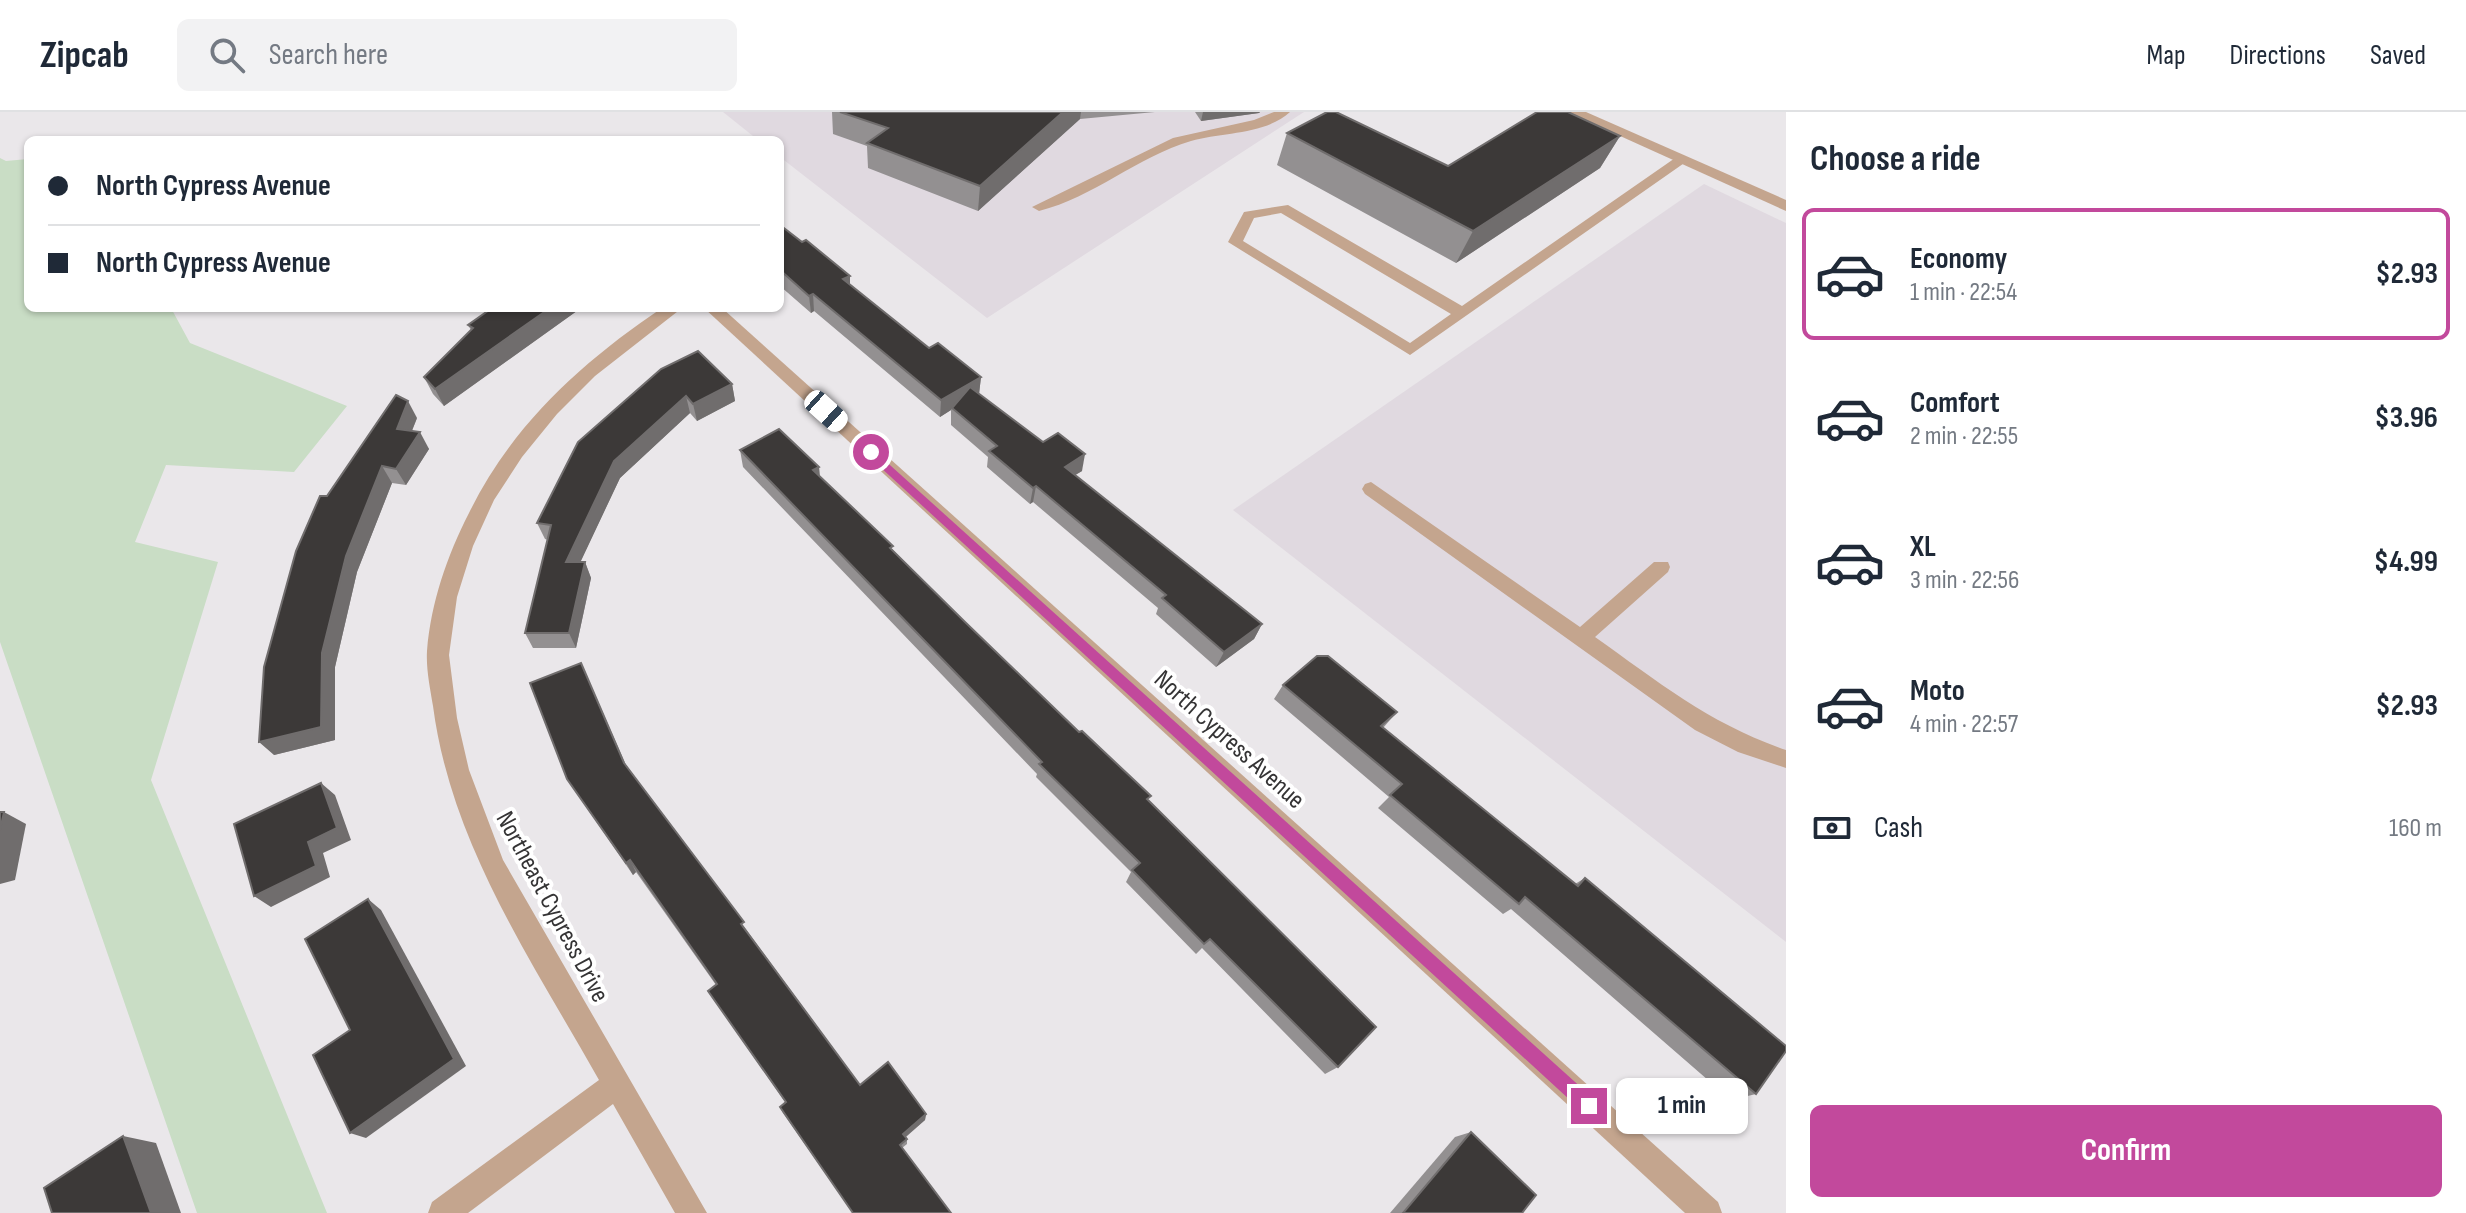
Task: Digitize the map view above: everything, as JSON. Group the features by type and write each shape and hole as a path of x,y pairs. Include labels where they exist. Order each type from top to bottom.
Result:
{"street":[{"path":"1574,112 1786,206"},
{"name":"Northeast Cypress Drive","path":"668,312 611,352 572,387 536,426 503,470 479,509 451,578 437,651 447,737 479,838 506,892 692,1213"},
{"name":"North Cypress Avenue","path":"716,312 1707,1213"},
{"path":"443,1213 617,1084"}],"lane":[{"path":"1039,207 1067,199 1174,142 1197,134 1254,126 1284,112"},
{"path":"1462,313 1283,208 1249,215 1235,242 1410,350 1683,159"},
{"path":"1371,489 1702,724 1745,745 1786,759"},
{"path":"1582,637 1661,567"}],"shaded area":[{"path":"723,112 1304,112 987,318 784,160 784,136 753,136"},
{"path":"1704,184 1786,223 1786,942 1233,510"}],"green space":[{"path":"0,158 6,161 24,159 24,312 173,312 190,343 347,406 294,472 166,465 135,542 218,562 151,780 327,1213 197,1213 0,642"}],"building":[{"path":"840,112 1063,112 980,186 867,143 888,128"},
{"path":"1327,112 1336,112 1448,166 1537,112 1568,112 1620,136 1473,231 1287,133"},
{"path":"784,228 802,242 806,240 850,276 843,279 929,348 938,343 981,377 941,400 813,294 809,296 784,274"},
{"path":"486,312 544,312 435,389 424,377 473,328 468,325"},
{"path":"698,351 732,384 693,404 686,396 614,461 566,562 585,562 569,633 525,633 551,525 537,523 578,442 661,369"},
{"path":"970,387 1043,442 1058,433 1085,454 1065,467 1262,624 1224,652 1162,598 1166,595 1036,486 1033,488 989,451 997,446 952,408"},
{"path":"396,395 408,401 397,429 420,432 396,469 382,466 346,556 322,653 321,727 259,742 264,667 296,551 320,496 327,496"},
{"path":"779,429 819,467 813,470 893,546 890,548 1079,732 1082,731 1151,796 1147,799 1376,1027 1338,1067 1210,939 1204,944 1132,870 1140,863 1039,764 1042,762 740,450"},
{"path":"1317,656 1328,656 1397,712 1381,726 1578,886 1585,878 1786,1046 1786,1051 1756,1094 1525,897 1519,904 1390,795 1402,784 1283,685"},
{"path":"581,663 624,763 744,922 741,924 860,1085 888,1062 926,1114 903,1134 907,1139 900,1145 951,1213 853,1213 780,1107 786,1102 708,991 717,984 630,860 626,863 567,779 530,683"},
{"path":"321,783 337,828 308,842 316,866 254,896 234,824"},
{"path":"368,899 454,1059 350,1133 313,1055 350,1030 305,939"},
{"path":"1471,1132 1536,1195 1522,1213 1403,1213"},
{"path":"123,1136 151,1213 52,1213 44,1188"}],"route":[{"path":"871,452 1589,1106"}]}
